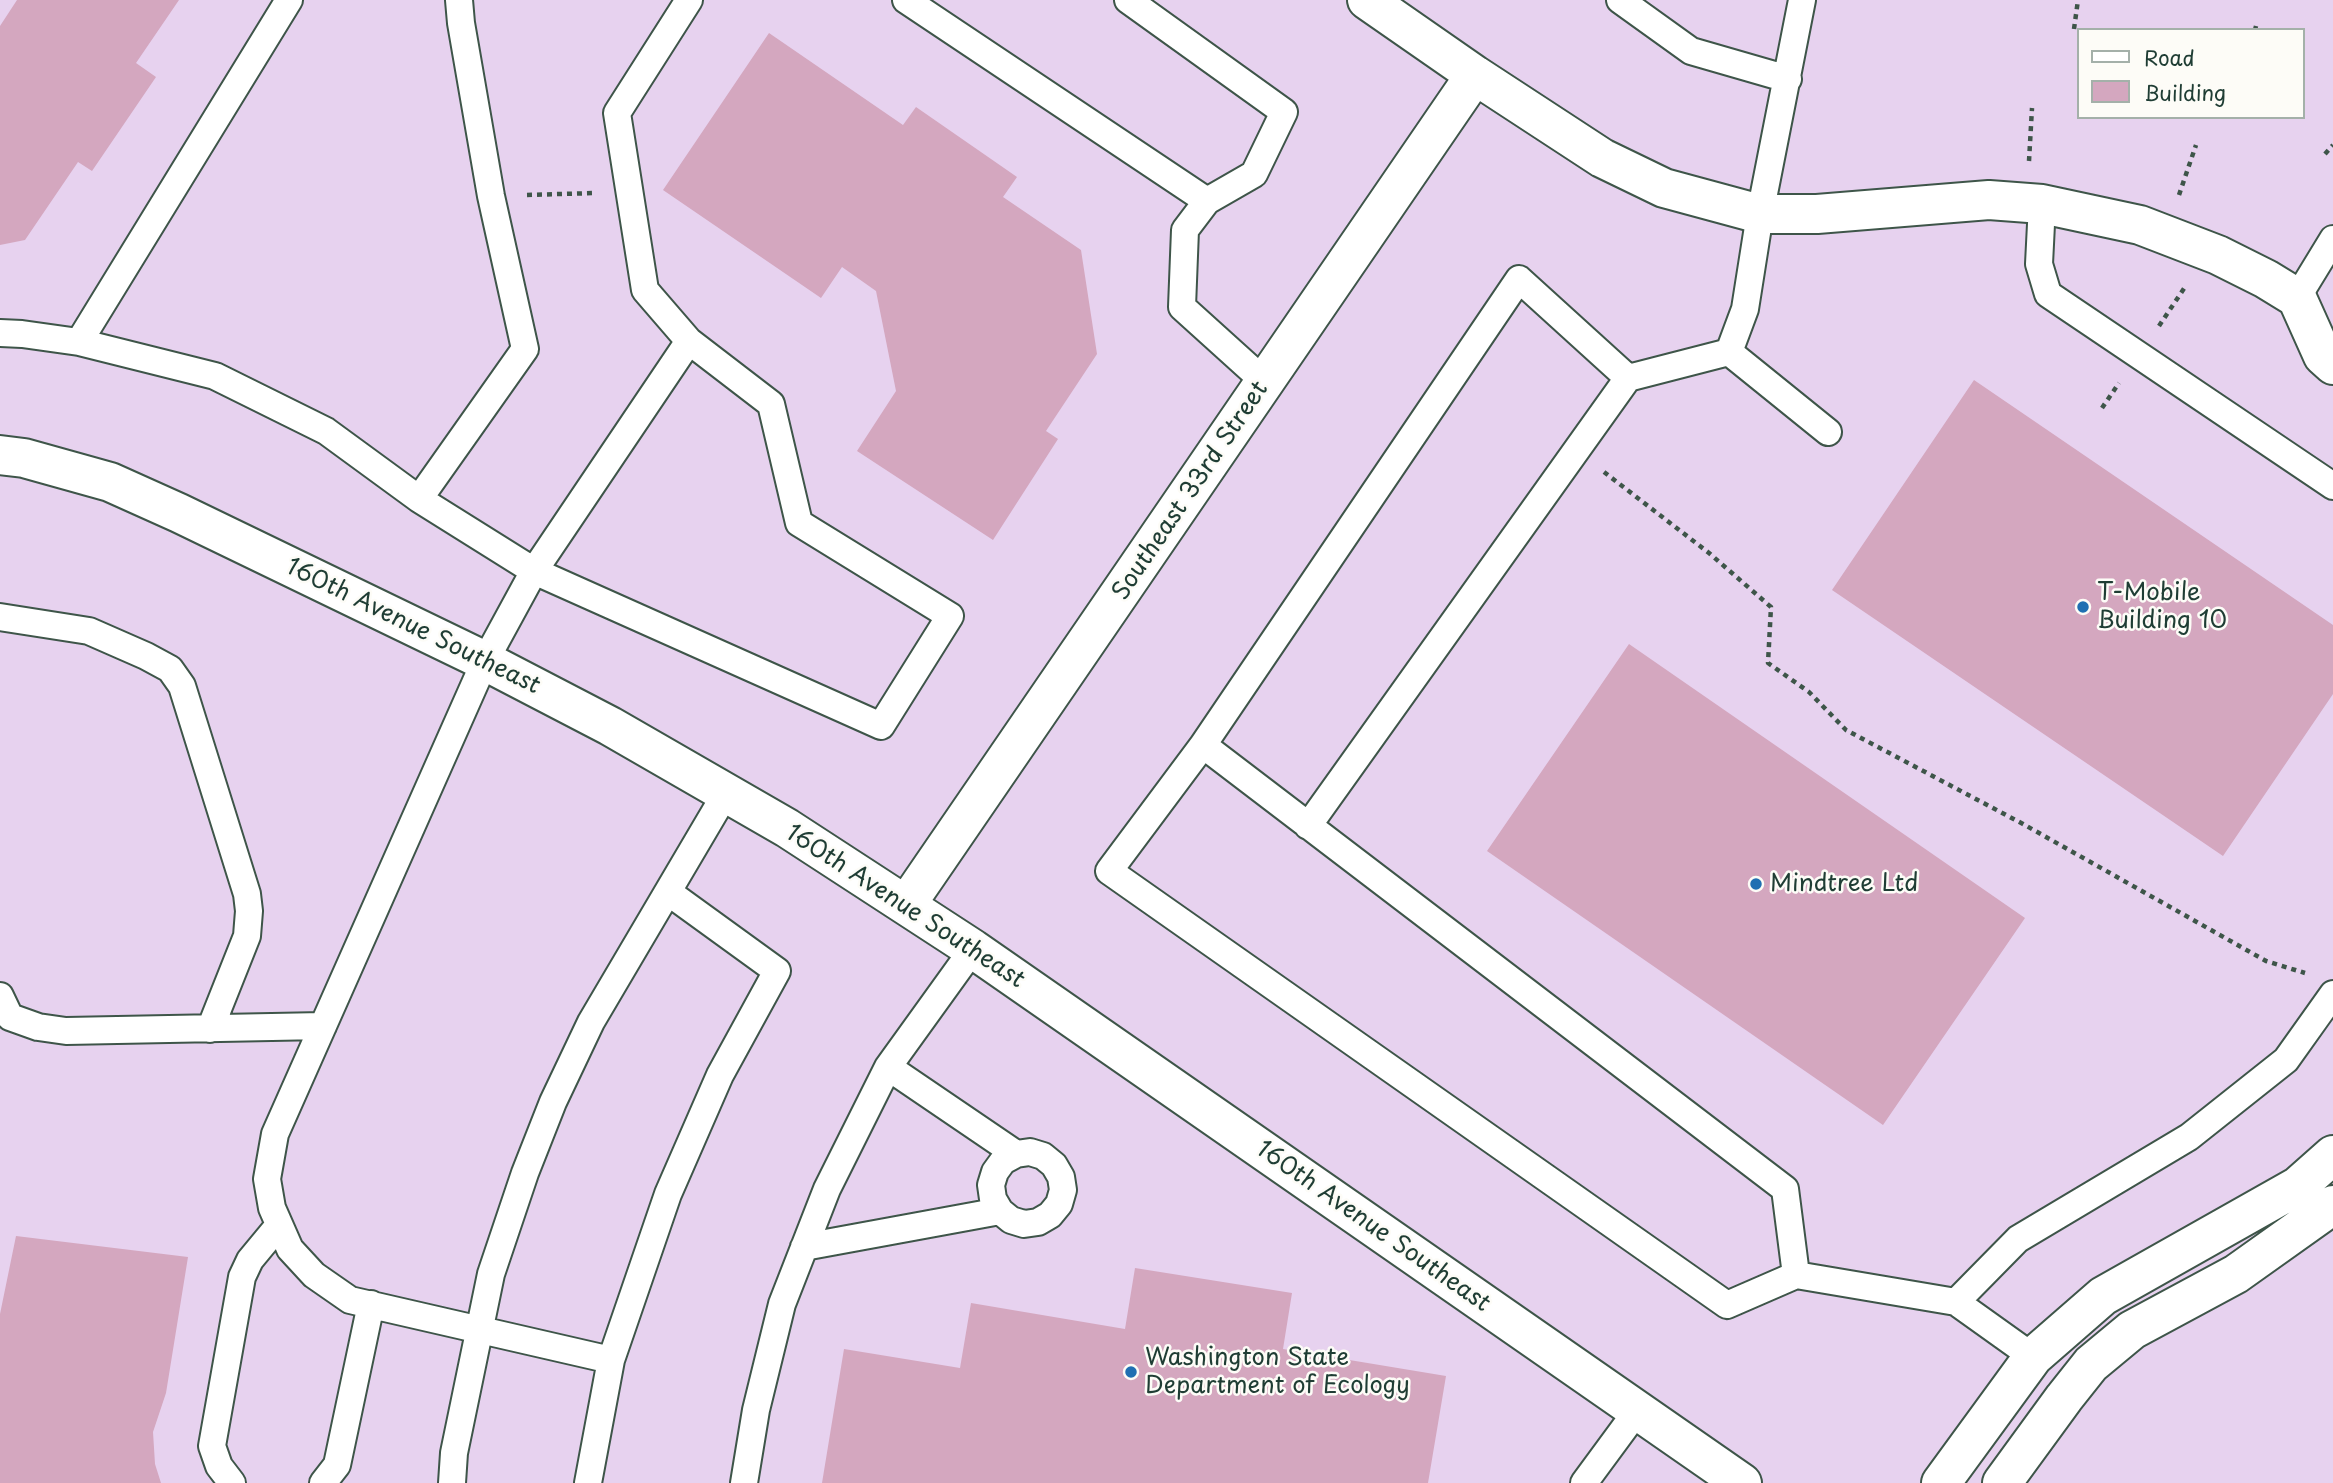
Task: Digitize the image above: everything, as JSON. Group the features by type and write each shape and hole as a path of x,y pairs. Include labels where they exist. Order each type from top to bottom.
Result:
{"street":[{"path":"1367,0 1602,158 1664,188 1760,214 1817,215 1989,200 2042,204 2140,225 2189,242 2266,279 2297,298 2323,356 2333,365"},
{"name":"Southeast 33rd Street","path":"906,905 1475,75"},
{"name":"160th Avenue Southeast","path":"0,455 24,458 110,482 179,513 485,661 610,726 787,828 973,949 1742,1483"},
{"path":"1941,1483 2033,1357 2103,1296 2298,1186 2333,1155"},
{"path":"2002,1483 2091,1364 2132,1330 2236,1274 2333,1205"}],"lane":[{"path":"79,342 289,0"},
{"path":"419,499 525,349 491,195 459,0"},
{"path":"0,333 79,342 215,376 326,431 419,499 534,570 881,726 950,615 799,523 771,404 689,341 645,290 617,113 689,0"},
{"path":"906,0 1207,201"},
{"path":"1128,0 1284,113 1254,174 1207,201 1185,230 1182,307 1265,382"},
{"path":"1620,0 1691,51 1788,79"},
{"path":"1729,352 1745,309 1760,214 1802,0"},
{"path":"2042,204 2039,264 2048,294 2333,486"},
{"path":"2297,298 2333,239"},
{"path":"1628,378 1519,279 1203,745 1109,871 1727,1305 1796,1275 1956,1302 2033,1357"},
{"path":"611,1360 350,1300 314,1275 290,1249 272,1208 267,1179 275,1134 485,661 534,570 689,341"},
{"path":"1308,826 1628,378 1729,352"},
{"path":"1729,352 1828,432"},
{"path":"0,617 89,631 170,669 182,686 247,894 249,911 247,936 210,1028"},
{"path":"1203,745 1785,1189 1796,1275"},
{"path":"452,1483 454,1452 491,1274 525,1173 553,1102 591,1022 726,793"},
{"path":"588,1483 611,1360 668,1195 720,1075 777,971 667,892"},
{"path":"744,1483 756,1410 782,1304 827,1189 888,1067 973,949"},
{"path":"1956,1302 2018,1239 2189,1137 2286,1060 2333,994"},
{"path":"0,996 10,1017 38,1027 66,1031 323,1026"},
{"path":"888,1067 1016,1154"},
{"path":"1030,1152 1043,1156 1054,1165 1061,1177 1063,1190 1059,1204 1050,1215 1038,1222 1024,1224 1011,1220 1000,1211 993,1199 991,1185 995,1172 1003,1161 1016,1154 1030,1152"},
{"path":"804,1247 1000,1211"},
{"path":"232,1483 219,1466 212,1446 242,1277 250,1260 279,1225"},
{"path":"323,1483 337,1465 371,1304"},
{"path":"1584,1483 1637,1411"}],"path":[{"path":"2074,29 2078,0"},
{"path":"2029,161 2032,108"},
{"path":"2178,196 2196,145"},
{"path":"2325,154 2333,145"},
{"path":"491,195 629,193"},
{"path":"2152,335 2188,284"},
{"path":"2102,408 2124,377"},
{"path":"1576,451 1709,553 1770,607 1768,663 1809,692 1846,730 2023,824 2266,961 2306,973"}],"shaded area":[{"path":"0,0 2333,0 2333,1483 0,1483"}],"building":[{"path":"17,0 179,0 136,63 156,77 92,171 78,162 25,240 0,245 0,26"},
{"path":"769,33 903,125 916,107 1017,177 1003,197 1081,250 1097,354 1046,431 1058,439 993,540 857,451 896,391 876,291 842,267 821,298 663,190"},
{"name":"T-Mobile Building 10","path":"1974,380 2333,625 2333,694 2223,856 1832,590"},
{"name":"Mindtree Ltd","path":"1629,644 2025,918 1883,1125 1487,851"},
{"path":"16,1236 188,1257 166,1393 153,1432 155,1464 161,1483 0,1483 0,1314"},
{"name":"Washington State Department of Ecology","path":"1135,1268 1292,1293 1283,1349 1446,1376 1428,1483 822,1483 844,1349 960,1368 971,1303 1125,1329"}],"place":[{"name":"T-Mobile Building 10","path":"2083,607"},
{"name":"Mindtree Ltd","path":"1756,884"},
{"name":"Washington State Department of Ecology","path":"1131,1372"}]}
